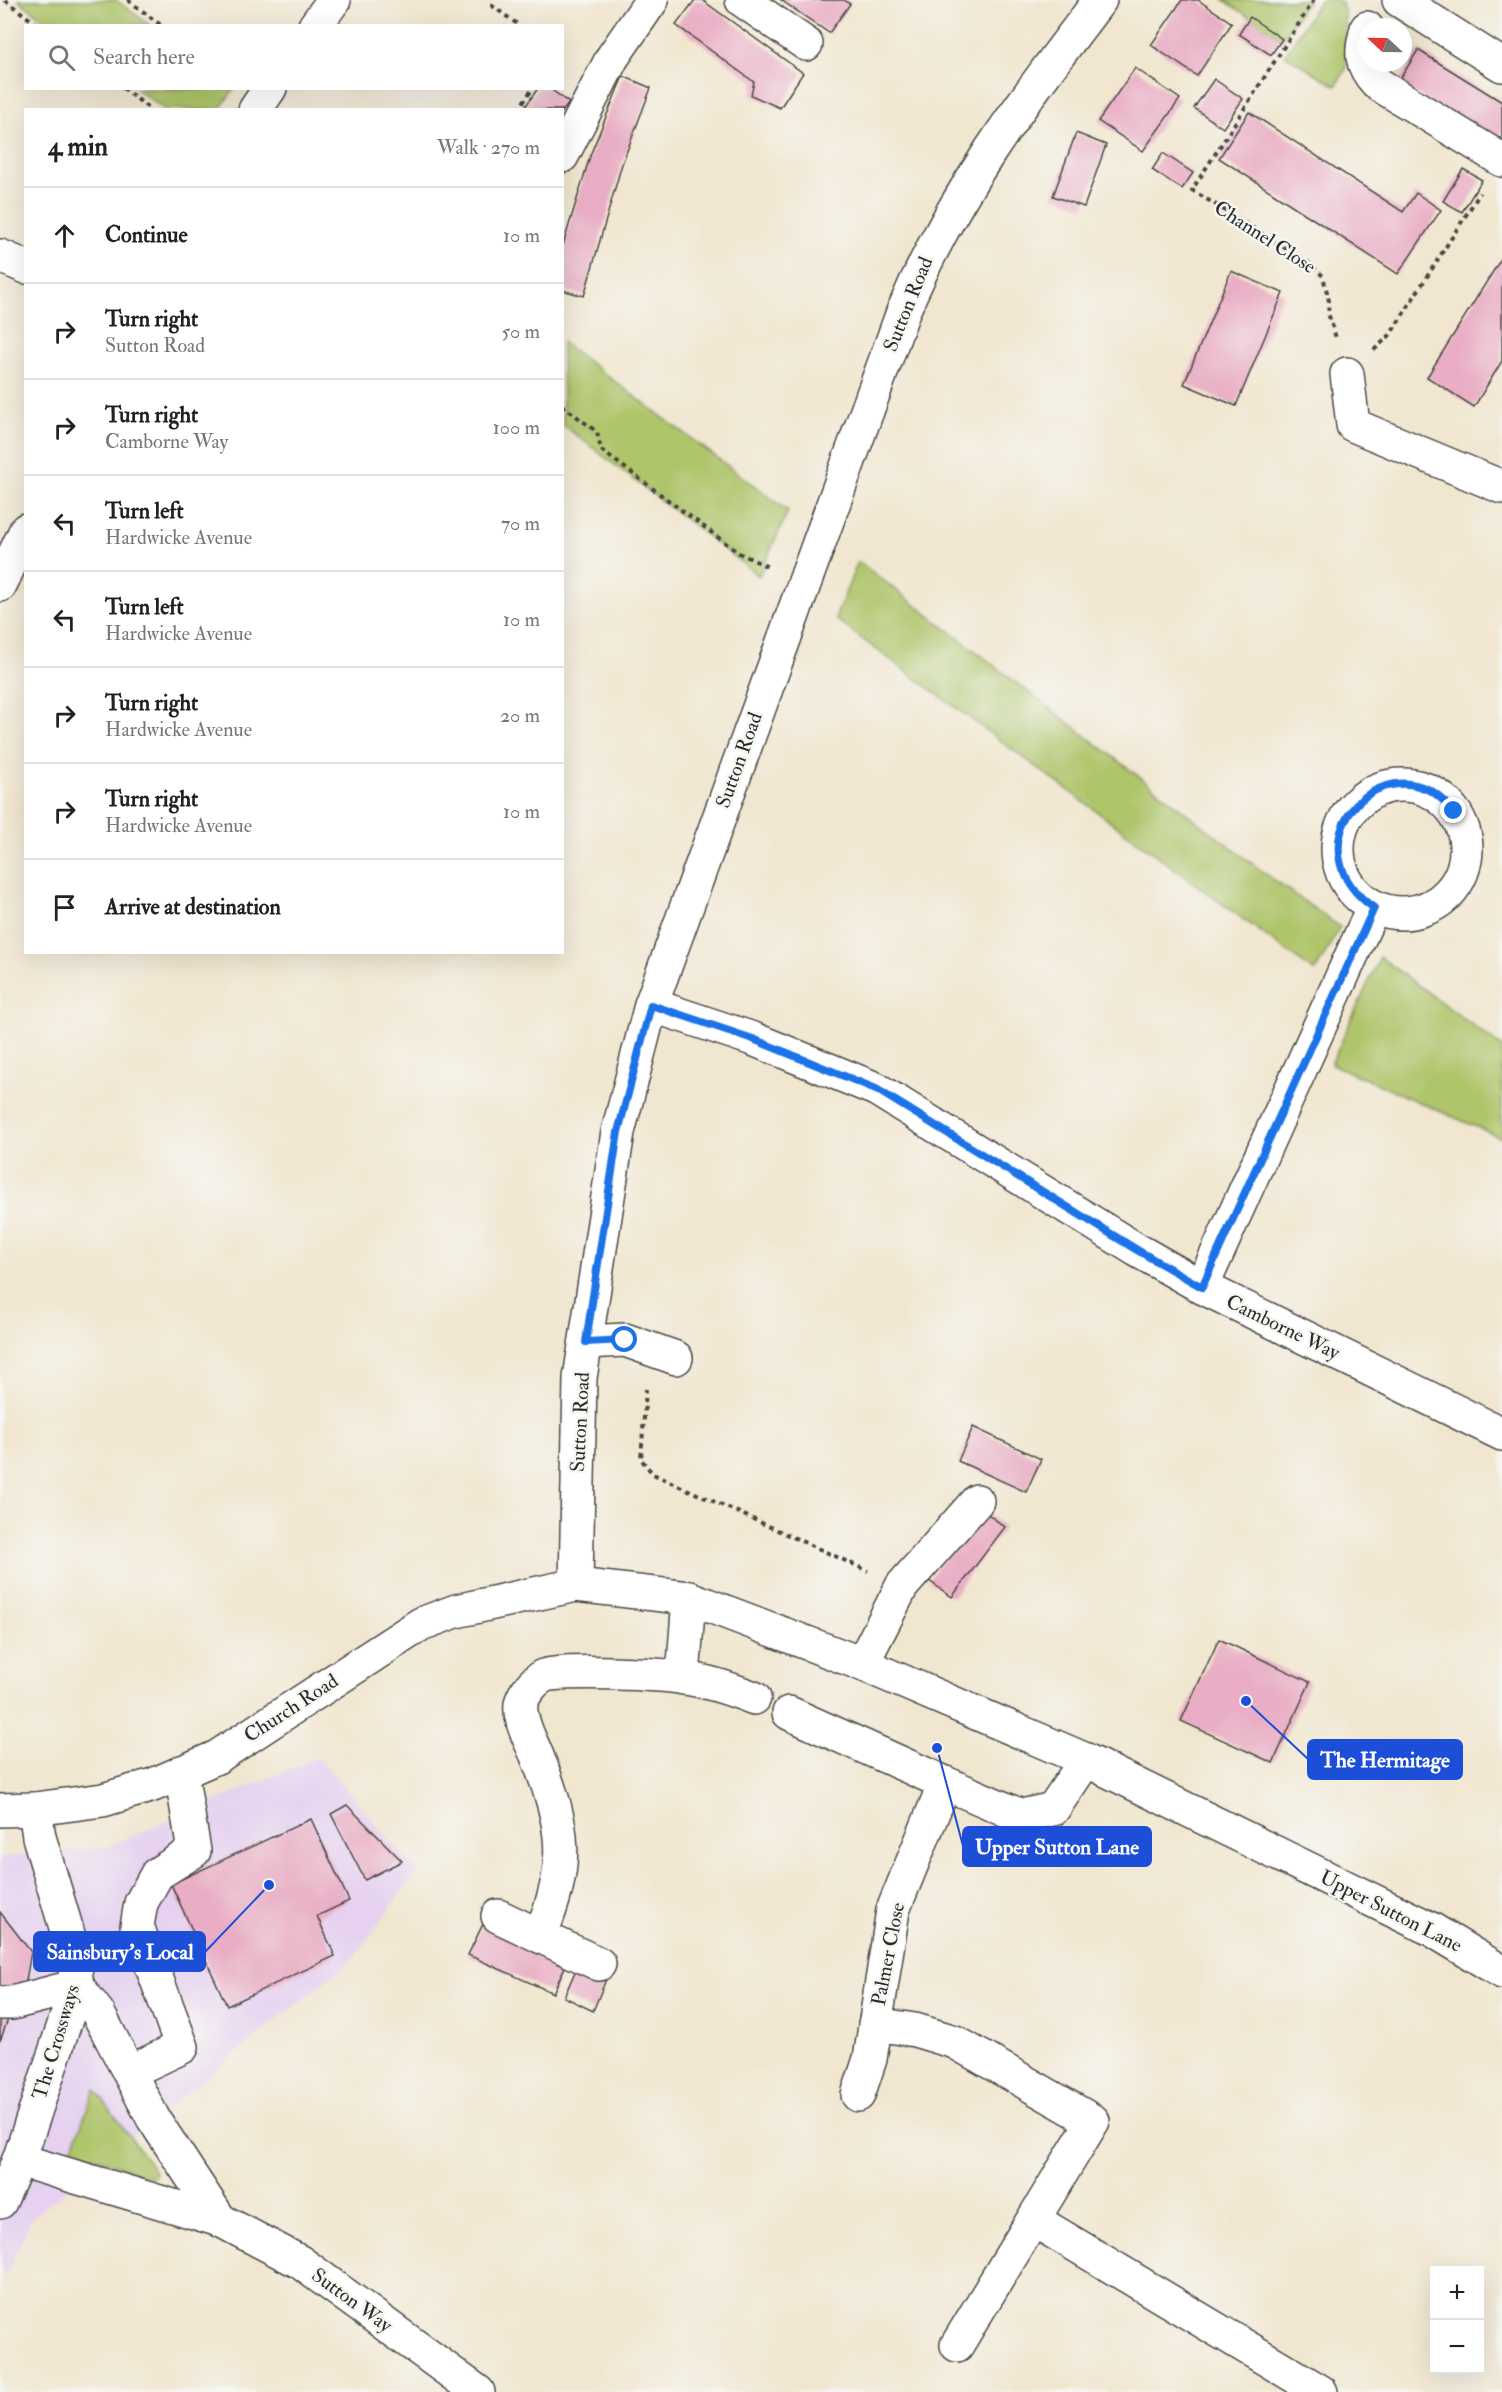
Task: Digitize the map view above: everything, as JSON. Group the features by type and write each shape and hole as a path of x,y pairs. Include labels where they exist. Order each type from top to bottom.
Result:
{"street":[{"path":"316,24 334,0"},
{"path":"564,152 612,58 652,0"},
{"path":"742,0 806,44"},
{"name":"Sutton Road","path":"576,1585 580,1378 618,1132 651,1005 803,584 925,258 977,166 1100,0"},
{"path":"1368,18 1370,0"},
{"path":"1399,0 1502,65"},
{"path":"1366,72 1378,84 1502,159"},
{"path":"0,256 24,266"},
{"path":"1347,374 1353,425 1502,487"},
{"path":"0,585 24,534"},
{"path":"1202,1287 1374,908"},
{"name":"Camborne Way","path":"651,1005 753,1039 876,1089 1137,1250 1202,1287 1502,1434"},
{"path":"586,1342 625,1340 662,1353"},
{"path":"862,1664 902,1586 977,1501"},
{"name":"Upper Sutton Lane","path":"576,1585 689,1598 862,1664 1086,1760 1431,1929 1502,1972"},
{"name":"Church Road","path":"0,1810 35,1809 103,1800 153,1785 217,1757 421,1624 456,1611 576,1585"},
{"path":"683,1677 689,1598"},
{"path":"540,1936 555,1898 561,1868 560,1830 552,1795 523,1722 521,1704 528,1689 545,1675 571,1673 683,1677 754,1698"},
{"path":"789,1713 1022,1816 1053,1809 1086,1760"},
{"path":"129,2072 182,2047 137,1926 141,1903 157,1874 194,1851 181,1773"},
{"name":"Palmer Close","path":"858,2095 870,2059 893,1910 945,1783"},
{"name":"The Crossways","path":"0,2202 19,2160 77,1986 73,1951 39,1837 35,1809"},
{"path":"498,1917 599,1965"},
{"path":"0,2003 12,2003 77,1986"},
{"name":"Sutton Way","path":"77,1986 98,2013 153,2118 220,2220"},
{"path":"875,2024 915,2030 955,2042 1094,2121 957,2345"},
{"name":"Sutton Way","path":"19,2160 220,2220 300,2262 478,2392"},
{"path":"1034,2220 1321,2392"}],"path":[{"path":"4,0 36,24"},
{"path":"128,0 159,24"},
{"name":"Channel Close","path":"1314,0 1192,190 1309,263 1323,276 1329,301 1328,314 1347,374"},
{"path":"491,5 517,24"},
{"path":"126,90 148,108"},
{"path":"519,108 532,90"},
{"path":"1347,374 1390,335 1502,159"},
{"path":"564,407 597,432 601,450 739,553 803,584"},
{"path":"662,1353 641,1459 653,1474 902,1586"}],"shaded area":[{"path":"318,1757 417,1871 353,1959 32,2218 7,2275 0,2271 0,1857 104,1848"}],"green space":[{"path":"18,0 116,0 149,24 51,24"},
{"path":"1224,0 1308,0 1282,39"},
{"path":"1320,0 1337,0 1342,3 1345,16 1346,69 1336,86 1285,55"},
{"path":"137,90 233,90 220,108 163,108"},
{"path":"564,343 788,511 759,576 564,426"},
{"path":"858,561 1266,874 1340,927 1315,972 835,619"},
{"path":"1380,957 1502,1047 1502,1138 1331,1064"},
{"path":"95,2089 155,2171 155,2176 150,2177 72,2149"}],"building":[{"path":"695,0 702,0 803,73 780,108 751,95 754,82 676,25"},
{"path":"781,0 844,0 850,4 829,33"},
{"path":"1182,0 1198,0 1232,23 1197,76 1151,45"},
{"path":"1250,17 1282,39 1271,55 1239,34"},
{"path":"1418,50 1502,102 1502,147 1398,82 1404,72 1412,72 1412,60"},
{"path":"1135,68 1180,99 1143,151 1098,121"},
{"path":"623,76 651,88 622,164 584,296 564,291 564,241 591,153"},
{"path":"1214,79 1243,99 1223,128 1194,108"},
{"path":"537,90 552,90 569,103 564,109 524,108"},
{"path":"1249,112 1403,212 1416,193 1441,210 1398,274 1219,158"},
{"path":"1076,133 1106,145 1084,207 1053,196"},
{"path":"1163,153 1193,173 1182,189 1152,170"},
{"path":"1463,169 1482,180 1462,212 1443,201"},
{"path":"1502,257 1502,361 1474,407 1427,377"},
{"path":"1231,271 1283,293 1236,406 1184,384"},
{"path":"973,1427 1041,1459 1026,1492 958,1461"},
{"path":"981,1509 1005,1527 952,1597 928,1580"},
{"path":"1219,1639 1310,1682 1273,1763 1181,1721"},
{"path":"347,1805 402,1861 365,1880 331,1814"},
{"path":"311,1819 349,1901 317,1916 335,1956 227,2006 171,1884"},
{"path":"0,1912 31,1952 25,1986 0,1996"},
{"path":"484,1922 568,1960 553,1993 468,1955"},
{"path":"578,1965 607,1977 593,2011 564,1997"},
{"path":"0,2013 10,2014 0,2041"}],"place":[{"name":"The Hermitage","path":"1246,1701"},
{"name":"Upper Sutton Lane","path":"937,1748"},
{"name":"Sainsbury's Local","path":"269,1885"}],"route":[{"path":"625,1340 586,1342 618,1132 651,1005 753,1039 876,1089 1137,1250 1202,1287 1374,908 1356,895 1345,879 1338,859 1338,838 1345,819 1358,802 1374,791 1394,785 1414,786 1434,793 1454,811"}]}
